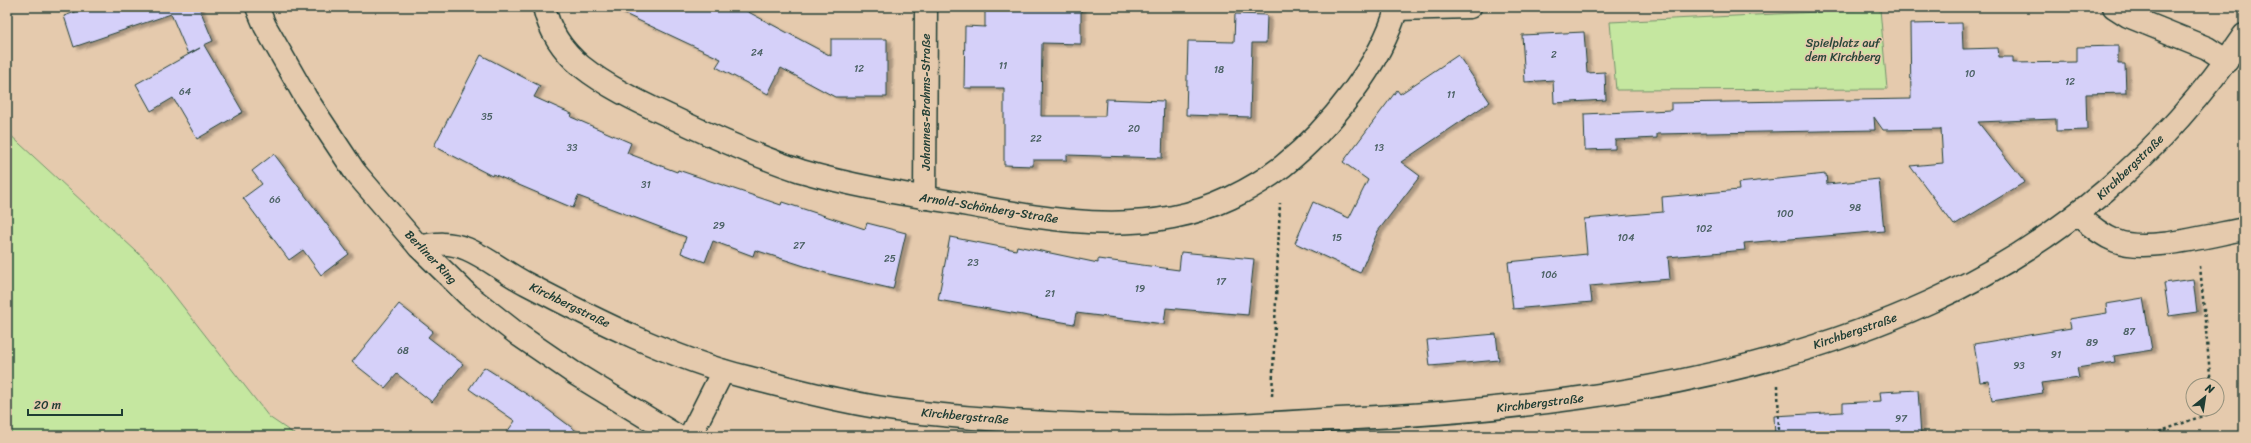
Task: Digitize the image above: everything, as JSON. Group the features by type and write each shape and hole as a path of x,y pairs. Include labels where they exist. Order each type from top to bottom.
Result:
{"street":[{"name":"Berliner Ring","path":"257,7 265,26 306,98 355,172 419,247 468,295 520,336 574,373 677,436"},
{"name":"Arnold-Schönberg-Straße","path":"544,7 547,22 559,42 581,66 611,86 648,106 703,132 801,170 859,186 1012,213 1078,222 1131,222 1173,217 1215,205 1247,188 1282,166 1316,134 1352,92 1374,60 1388,34 1397,8"},
{"name":"Johannes-Brahms-Straße","path":"925,198 926,7"},
{"path":"1397,8 1470,7"},
{"path":"2114,7 2128,16 2207,48 2227,60"},
{"name":"Kirchbergstraße","path":"419,247 440,242 466,249 519,280 590,316 723,371 816,395 908,412 1107,425 1194,426 1272,423 1480,410 1563,400 1707,375 1778,356 1878,325 1934,301 1993,270 2078,215 2116,183 2191,106 2227,60 2244,35"},
{"path":"2078,215 2096,231 2117,242 2142,246 2244,229"},
{"path":"690,436 723,371"}],"path":[{"path":"1272,423 1275,298 1282,166"},
{"path":"2197,238 2210,377"},
{"path":"1778,356 1779,436"},
{"path":"2148,436 2199,417"}],"green space":[{"name":"Spielplatz auf dem Kirchberg","path":"1880,9 1887,89 1616,90 1610,22"},
{"path":"7,132 149,263 269,417 297,436 7,436"}],"building":[{"path":"90,7 199,7 213,41 204,45 243,112 197,139 173,98 151,111 136,84 200,48 188,54 171,14 74,47 64,16"},
{"path":"610,7 739,7 831,56 831,39 887,39 887,97 835,97 781,68 768,94 716,67 721,59"},
{"path":"985,7 1081,7 1081,44 1042,43 1041,116 1105,116 1106,99 1164,101 1162,158 1067,155 1067,160 1033,160 1033,166 1004,165 1004,88 964,88 965,26 985,27"},
{"path":"1235,14 1267,15 1266,43 1252,43 1250,117 1186,115 1188,41 1234,42"},
{"path":"1962,23 1963,49 1998,48 1999,57 2013,57 2013,63 2077,62 2077,47 2118,46 2118,64 2125,64 2126,93 2086,94 2087,130 2056,131 2056,119 1978,122 2025,182 1954,225 1910,166 1943,163 1941,129 1883,130 1874,117 1875,130 1657,134 1657,138 1615,140 1615,149 1585,150 1584,114 1671,110 1671,103 1911,99 1910,24"},
{"path":"1584,32 1587,73 1605,72 1606,100 1554,103 1553,80 1525,82 1522,35"},
{"path":"481,55 540,86 534,97 572,114 571,117 631,143 627,153 677,172 678,170 781,205 782,202 865,229 867,223 906,233 893,289 829,274 755,250 753,256 713,241 705,262 681,253 686,237 578,196 573,208 493,174 492,176 434,146"},
{"path":"1458,55 1490,102 1401,162 1420,176 1378,231 1360,273 1295,243 1313,202 1349,218 1368,180 1343,162 1397,90 1400,94"},
{"path":"274,154 349,254 321,275 303,250 289,260 243,198 262,184 252,171"},
{"path":"1826,174 1827,184 1879,179 1884,231 1744,243 1745,250 1668,257 1670,279 1590,286 1592,302 1513,309 1508,262 1587,254 1584,219 1663,212 1662,197 1739,190 1738,183"},
{"path":"950,237 1016,250 1017,246 1098,263 1098,259 1179,270 1181,252 1254,259 1248,315 1166,308 1164,324 1076,313 1074,324 938,300"},
{"path":"2193,279 2197,312 2169,316 2164,283"},
{"path":"2143,298 2152,350 2114,356 2115,362 2077,368 2079,378 2041,383 2043,393 1992,401 1989,381 1980,382 1974,344 2071,328 2069,319 2107,313 2106,304"},
{"path":"399,304 433,331 428,337 463,364 432,402 397,374 385,388 352,362"},
{"path":"1496,334 1499,360 1430,366 1427,340"},
{"path":"484,367 531,397 583,436 504,436 515,421 469,389"},
{"path":"1918,390 1921,436 1775,436 1774,416 1843,412 1843,403 1881,401 1880,392"}]}
